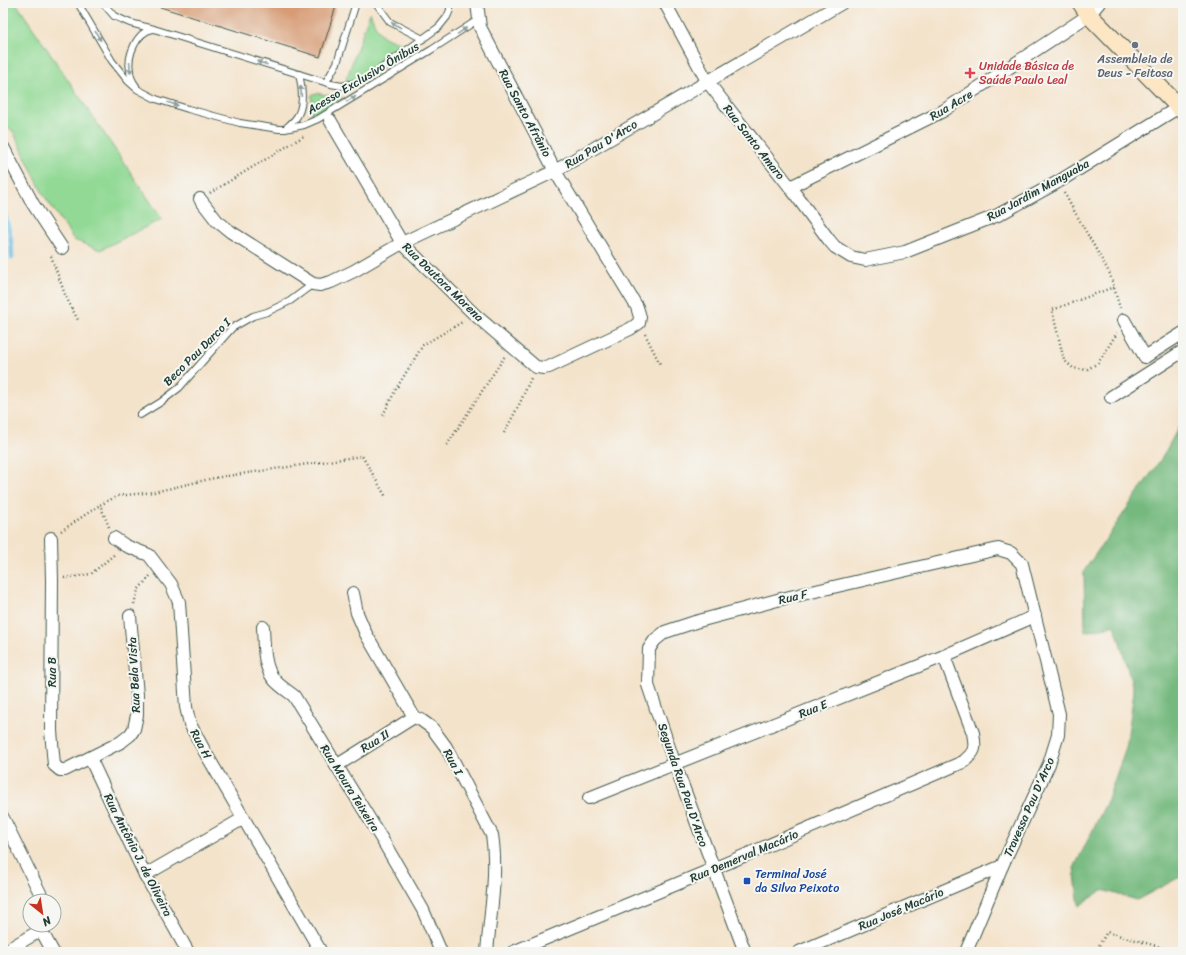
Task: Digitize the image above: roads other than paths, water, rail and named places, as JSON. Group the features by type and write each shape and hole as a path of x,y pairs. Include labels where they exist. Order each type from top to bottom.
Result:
{"street":[{"name":"Rua Santo Afrânio","path":"478,3 480,27 555,171 636,307 640,317 639,323 630,329 549,367 544,368 536,366"},
{"name":"Rua Santo Amaro","path":"665,3 707,81 790,187 829,240 836,247 851,257 865,260"},
{"name":"Rua Pau D'Arco","path":"313,284 320,285 331,282 354,271 402,243 555,171 842,3"},
{"path":"1090,7 1181,109"},
{"name":"Rua Acre","path":"790,187 943,112 1090,7"},
{"name":"Rua Jardim Manguaba","path":"865,260 905,252 998,215 1058,182 1181,109"},
{"name":"Rua Doutora Morena","path":"330,120 402,243 474,314 536,366"},
{"path":"3,147 33,204 62,248"},
{"path":"200,199 217,221 231,232 313,284"},
{"path":"1124,320 1145,357 1183,333"},
{"path":"1111,397 1183,351"},
{"name":"Rua B","path":"51,538 51,731 54,765 60,770 65,770 90,758"},
{"name":"Rua H","path":"114,538 126,546 150,556 172,584 179,602 186,707 190,724 321,952"},
{"name":"Travessa Pau D'Arco","path":"966,952 1002,866 1049,764 1058,735 1060,714 1022,564 1006,550 998,549 980,554"},
{"name":"Rua F","path":"648,685 649,649 655,640 666,632 695,622 781,599 980,554"},
{"name":"Rua I","path":"353,592 357,613 366,634 414,717 432,728 446,747 492,835 494,849 494,879 487,952"},
{"name":"Rua Bela Vista","path":"90,758 121,742 130,735 136,724 137,695 130,616"},
{"name":"Rua E","path":"589,798 675,765 944,656 1035,616"},
{"name":"Rua Moura Teixeira","path":"262,627 266,661 269,672 276,681 294,696 383,841 423,910 441,952"},
{"name":"Rua Demerval Macário","path":"513,952 713,869 963,762 972,754 975,745 973,733 944,656"},
{"name":"Segunda Rua Pau D'Arco","path":"648,685 675,765 745,952"},
{"name":"Rua II","path":"336,766 414,717"},
{"name":"Rua Antônio J. de Oliveira","path":"90,758 145,875 188,952"},
{"path":"3,818 40,893"},
{"path":"145,875 244,818"},
{"name":"Rua José Macário","path":"799,952 1002,866"},
{"path":"4,952 34,933"},
{"path":"44,933 53,952"}],"lane":[{"name":"Acesso Exclusivo Ônibus","path":"78,3 112,61 128,81 137,89 156,99 188,109 240,123 285,129 304,125 318,119 437,47 479,19"},
{"name":"Acesso Exclusivo Ônibus","path":"103,3 114,16 130,23 154,28 299,74 342,86 368,78 439,27 447,17 450,10 450,3"},
{"name":"Acesso Exclusivo Ônibus","path":"326,82 337,63 356,3"},
{"name":"Acesso Exclusivo Ônibus","path":"376,3 390,22 423,39"},
{"path":"137,89 129,71 130,56 136,42 142,34 154,28"},
{"path":"285,129 298,116 301,105 302,90 299,74"},
{"name":"Beco Pau Darco I","path":"140,415 161,402 179,388 232,328 253,316 267,312 290,301 313,284"}],"waterway":[{"path":"3,210 10,233 12,258"}],"place":[{"name":"Assembleia de Deus - Feitosa","path":"1135,45"},
{"name":"Unidade Básica de Saúde Paulo Leal","path":"970,73"},
{"name":"Terminal José da Silva Peixoto","path":"747,881"}]}
